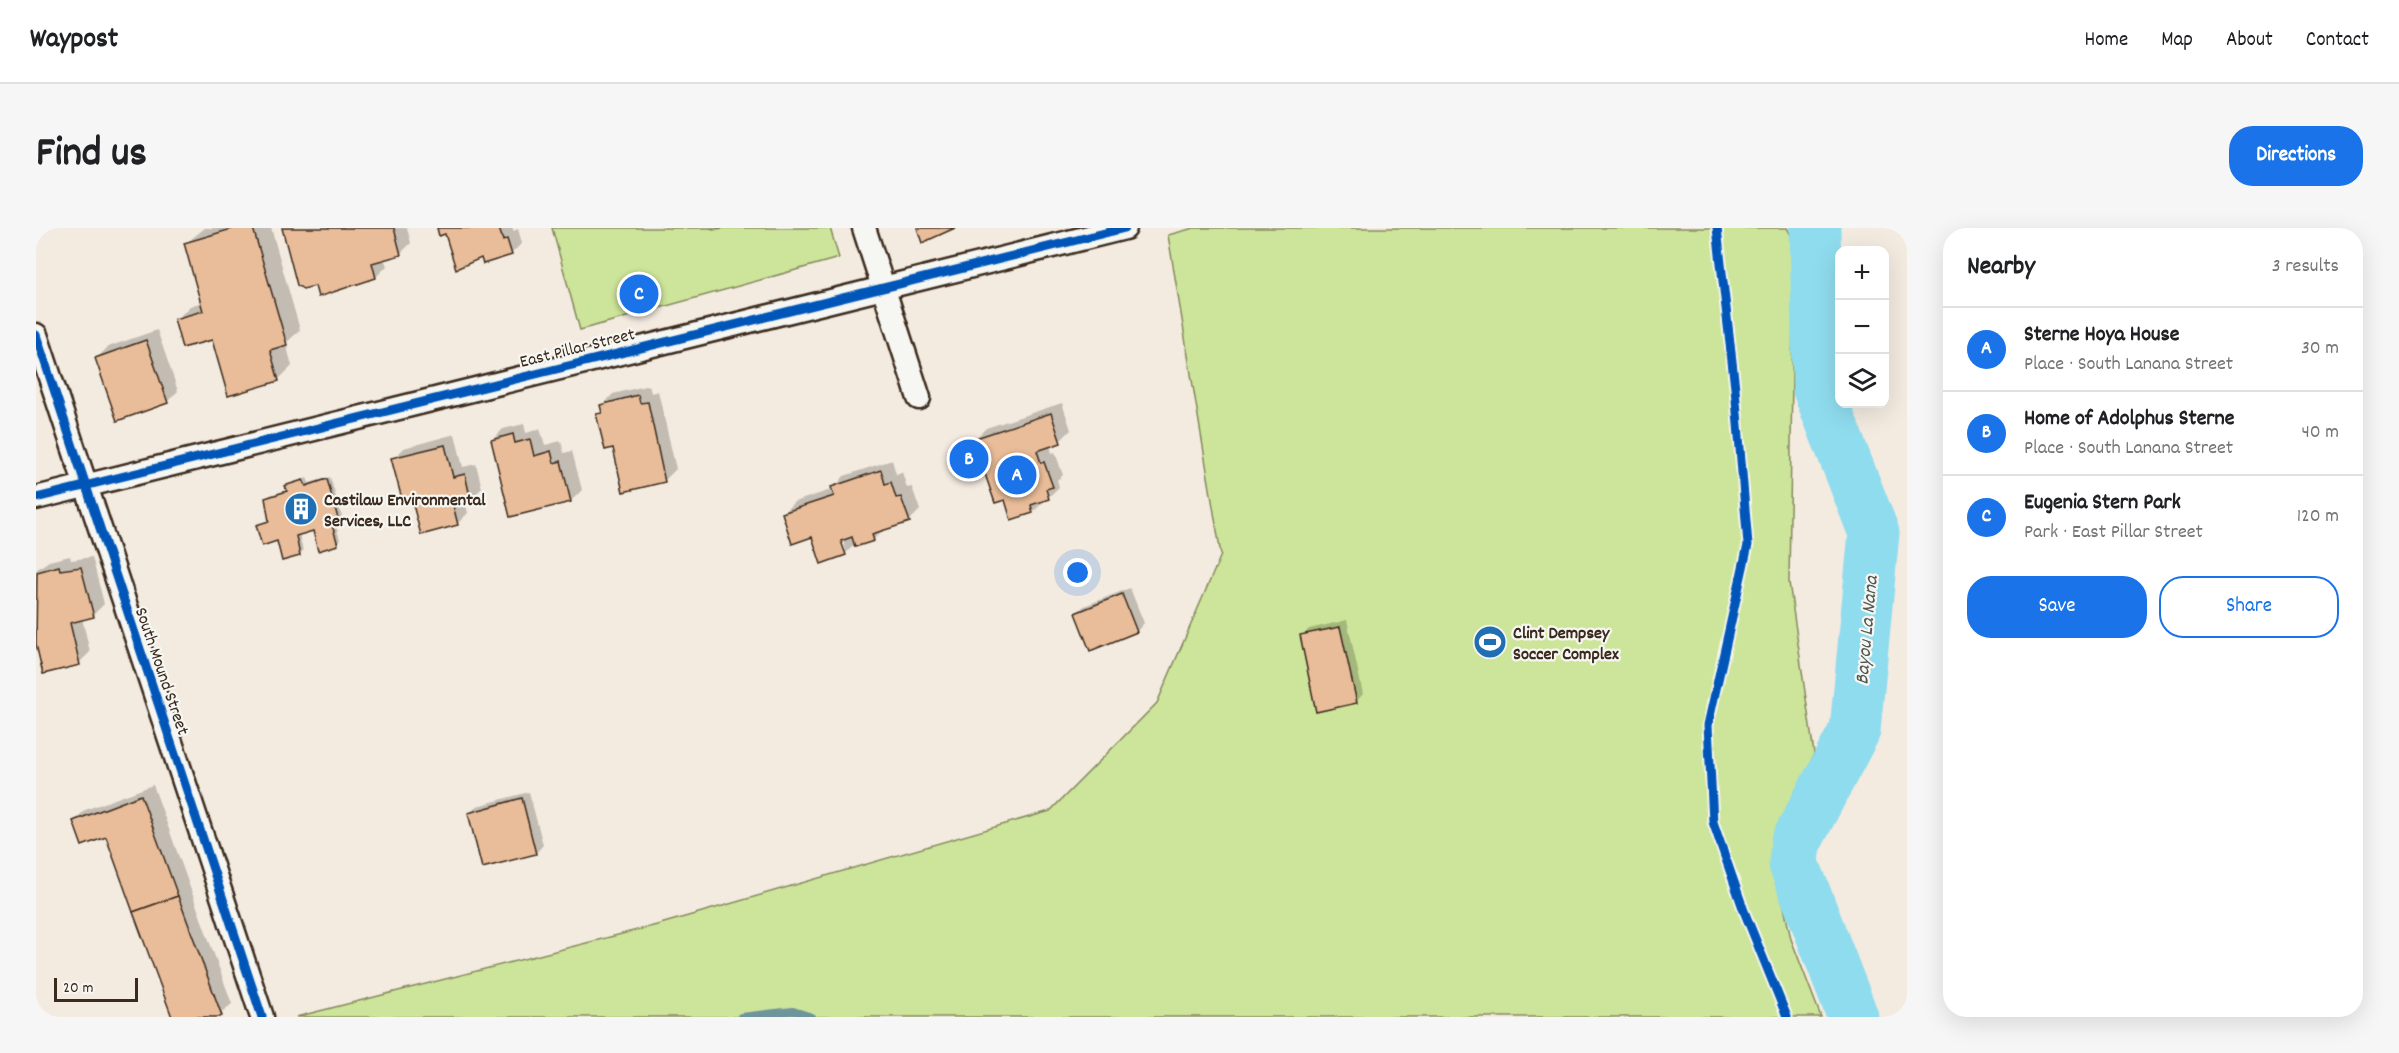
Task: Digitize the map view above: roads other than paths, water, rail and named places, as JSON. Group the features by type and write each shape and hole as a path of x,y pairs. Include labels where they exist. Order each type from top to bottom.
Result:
{"street":[{"path":"864,228 919,398"},
{"name":"East Pillar Street","path":"36,498 1125,228"},
{"name":"South Mound Street","path":"36,335 84,486 262,1017"}],"waterway":[{"name":"Bayou La Nana","path":"1815,228 1818,389 1874,533 1855,730 1796,842 1794,864 1853,1017"},
{"path":"741,1017 793,1011 812,1017"}],"place":[{"name":"Eugenia Stern Park","path":"639,294"},
{"name":"Home of Adolphus Sterne","path":"969,459"},
{"name":"Sterne Hoya House","path":"1017,475"},
{"name":"Castilaw Environmental Services, LLC","path":"301,509"},
{"name":"Clint Dempsey Soccer Complex","path":"1490,642"}]}
